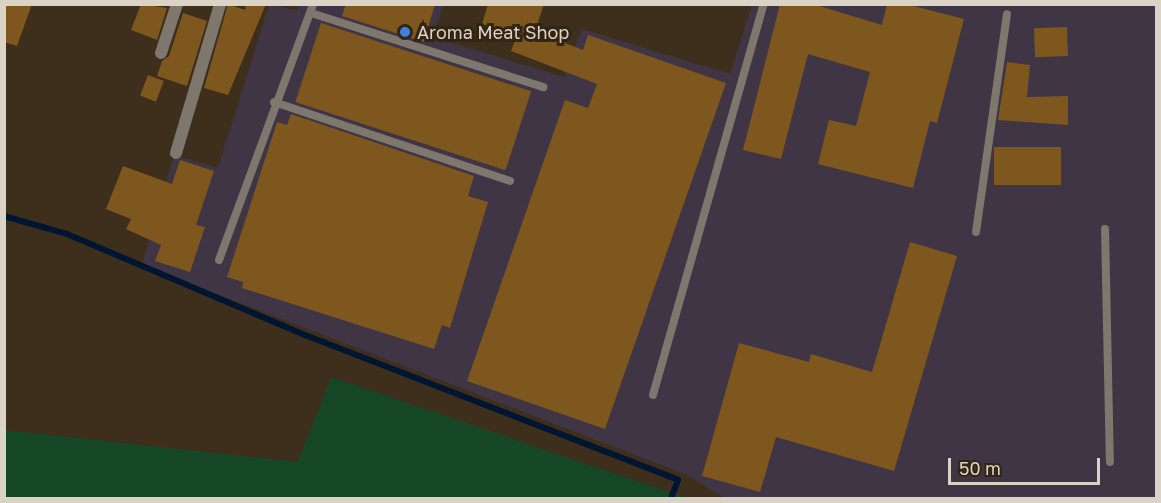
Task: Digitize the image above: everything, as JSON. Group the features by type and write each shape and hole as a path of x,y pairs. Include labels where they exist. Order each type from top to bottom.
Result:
{"street":[{"path":"161,53 177,4"},
{"path":"176,153 220,4"}],"lane":[{"path":"653,395 764,4"},
{"path":"219,260 274,102 312,8 543,87"},
{"path":"976,232 1007,14"},
{"path":"274,102 510,181"},
{"path":"1105,229 1110,462"}],"shaded area":[{"path":"299,4 443,5 433,37 564,77 582,29 730,74 752,5 1156,5 1156,498 724,498 687,475 142,265 174,155 218,168 269,5 297,10"}],"green space":[{"path":"331,377 687,498 5,498 5,430 298,462"}],"building":[{"path":"4,4 32,4 17,46 4,42"},
{"path":"141,4 167,8 157,40 131,30"},
{"path":"228,4 245,10 246,4 266,4 228,95 204,88"},
{"name":"Aroma Meat Shop","path":"346,4 435,4 424,42 342,16"},
{"path":"488,4 544,4 535,31 583,50 588,35 726,83 605,429 467,381 565,100 588,108 597,84 511,51 517,35 482,24"},
{"path":"780,4 813,4 882,25 887,4 906,4 964,19 937,123 930,121 913,188 818,164 829,120 856,126 870,72 808,54 781,159 743,150"},
{"path":"183,13 207,21 187,86 157,76 162,61 169,56"},
{"path":"321,23 531,91 506,170 295,102"},
{"path":"1067,27 1068,56 1035,57 1034,28"},
{"path":"1007,62 1030,65 1027,97 1068,96 1068,125 998,120"},
{"path":"148,75 164,81 156,102 140,96"},
{"path":"291,114 474,176 468,196 488,202 450,328 442,325 434,349 242,288 243,282 227,277 277,122 287,125"},
{"path":"994,147 1061,147 1061,185 994,185"},
{"path":"180,160 214,171 196,225 205,227 190,272 155,261 161,245 126,229 131,219 106,209 123,166 172,184"},
{"path":"910,242 957,256 894,471 776,437 760,492 702,476 739,343 809,362 811,354 872,372"}],"waterway":[{"path":"4,216 67,234 305,335 678,480 671,498"}],"place":[{"name":"Aroma Meat Shop","path":"405,32"}]}
